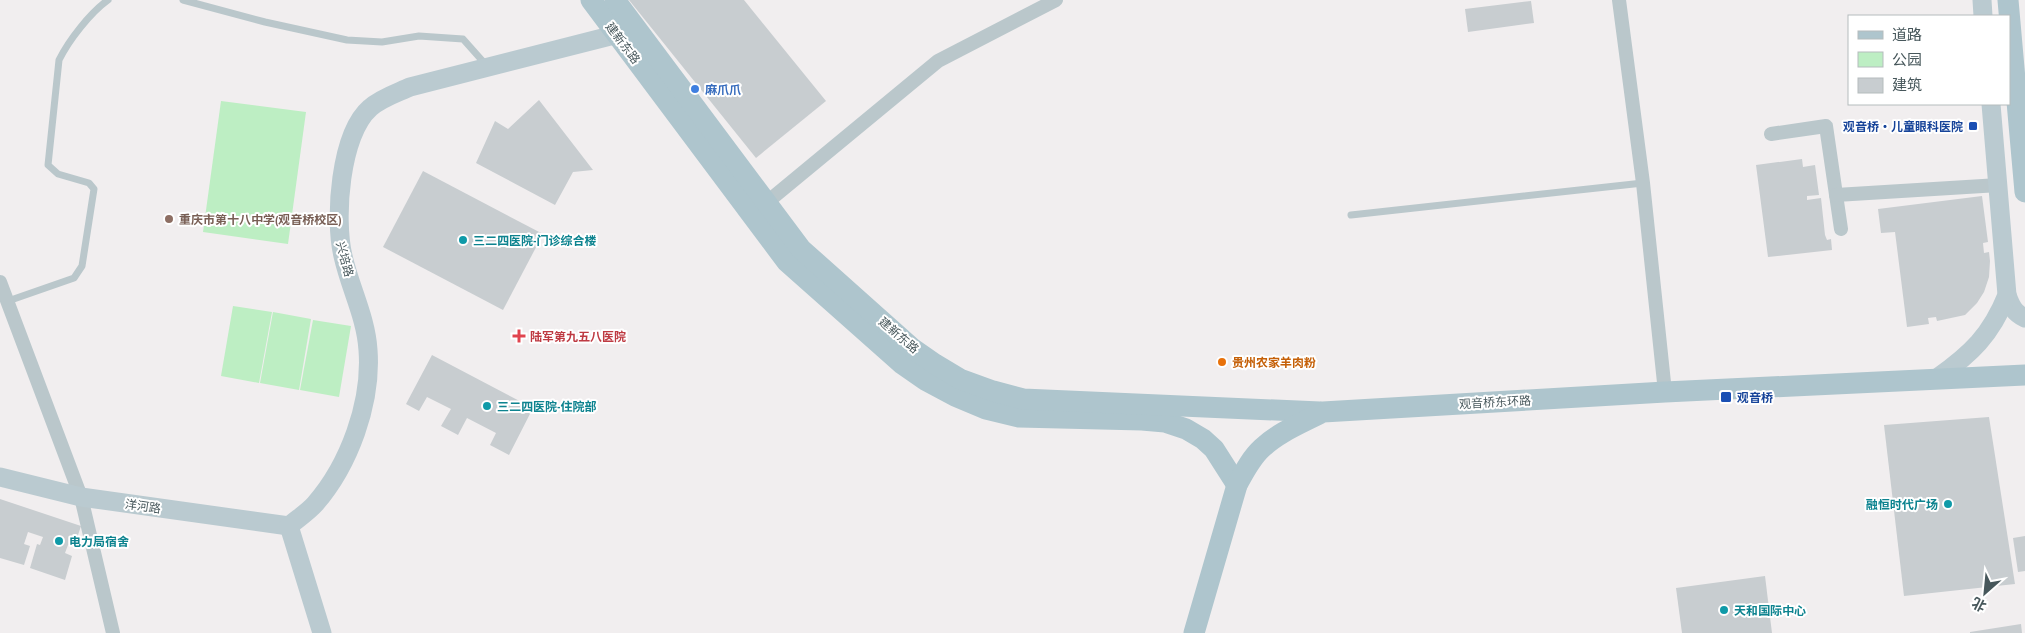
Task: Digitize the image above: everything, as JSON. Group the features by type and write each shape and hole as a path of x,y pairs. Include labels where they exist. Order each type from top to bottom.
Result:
{"main road":[{"name":"建新东路","path":"591,0 626,32 766,203 801,249 912,348 960,379 992,391 1023,399 1323,412"},
{"name":"建新东路","path":"614,0 626,32 787,262 902,364 925,380 955,396 986,409 1019,418 1142,420 1165,422 1186,429 1203,439 1214,449 1237,485"},
{"path":"2008,0 2009,15"},
{"path":"2010,23 2025,192"},
{"name":"观音桥东环路","path":"1194,633 1237,485 1247,467 1261,449 1286,431 1323,412 1665,392 2025,375"}],"street":[{"path":"766,203 938,61 1056,0"},
{"path":"1619,0 1643,183 1665,392"},
{"path":"1982,0 1983,15"},
{"name":"兴培路","path":"289,526 314,505 332,481 347,452 357,426 368,382 368,350 363,318 343,257 338,232 339,207 348,144 357,124 370,108 389,96 410,87 626,32"},
{"path":"1991,105 2007,295 2012,308 2025,318"},
{"path":"1771,134 1826,126 1840,229"},
{"path":"1836,194 1999,185"},
{"path":"0,282 81,497 113,633"},
{"path":"1937,378 1960,362 1984,339 2000,313 2007,295"},
{"name":"洋河路","path":"0,477 81,497 289,526"},
{"path":"289,526 322,633"}],"lane":[{"path":"8,301 74,278 82,266 94,189 89,183 58,174 48,165 59,60 66,45 101,5 108,0"},
{"path":"183,0 265,22 347,40 382,42 419,36 463,39 487,66"},
{"path":"1351,215 1643,183"}],"green space":[{"path":"221,101 306,112 288,244 203,232"},
{"path":"233,306 272,312 259,383 221,376"},
{"path":"273,312 311,319 299,390 260,383"},
{"path":"313,320 351,326 339,397 300,390"}],"building":[{"path":"629,0 744,0 826,101 756,158"},
{"path":"1531,1 1534,23 1468,32 1465,9"},
{"path":"539,100 593,170 573,172 555,205 476,163 495,121 508,129"},
{"path":"1802,159 1803,167 1815,165 1819,195 1807,196 1807,200 1821,198 1825,235 1827,240 1831,239 1832,250 1768,257 1756,165"},
{"name":"三二四医院-门诊综合楼","path":"423,171 543,234 503,310 383,247"},
{"path":"1982,196 1988,242 1983,243 1984,253 1989,252 1990,261 1989,277 1984,292 1977,303 1965,315 1937,321 1936,317 1928,318 1929,324 1907,327 1895,232 1881,233 1878,209"},
{"name":"三二四医院-住院部","path":"432,355 533,408 509,455 490,445 496,433 467,418 458,435 441,426 451,409 427,397 419,411 406,404"},
{"name":"融恒时代广场","path":"1989,417 2015,584 1904,596 1884,425"},
{"name":"电力局宿舍","path":"0,499 81,526 74,547 68,545 65,553 72,556 65,580 30,568 37,544 40,545 43,537 28,532 24,544 30,546 24,565 0,558"},
{"path":"2025,536 2025,571 2018,572 2013,538"},
{"name":"天和国际中心","path":"1765,576 1772,633 1682,633 1676,588"},
{"path":"2021,624 2022,633 1970,633 1970,632"}],"place":[{"name":"麻爪爪","path":"695,89"},
{"name":"观音桥‧儿童眼科医院","path":"1973,126"},
{"name":"重庆市第十八中学(观音桥校区)","path":"169,219"},
{"name":"三二四医院-门诊综合楼","path":"463,240"},
{"name":"陆军第九五八医院","path":"519,336"},
{"name":"贵州农家羊肉粉","path":"1222,362"},
{"name":"观音桥","path":"1726,397"},
{"name":"三二四医院-住院部","path":"487,406"},
{"name":"融恒时代广场","path":"1948,504"},
{"name":"电力局宿舍","path":"59,541"},
{"name":"天和国际中心","path":"1724,610"}]}
